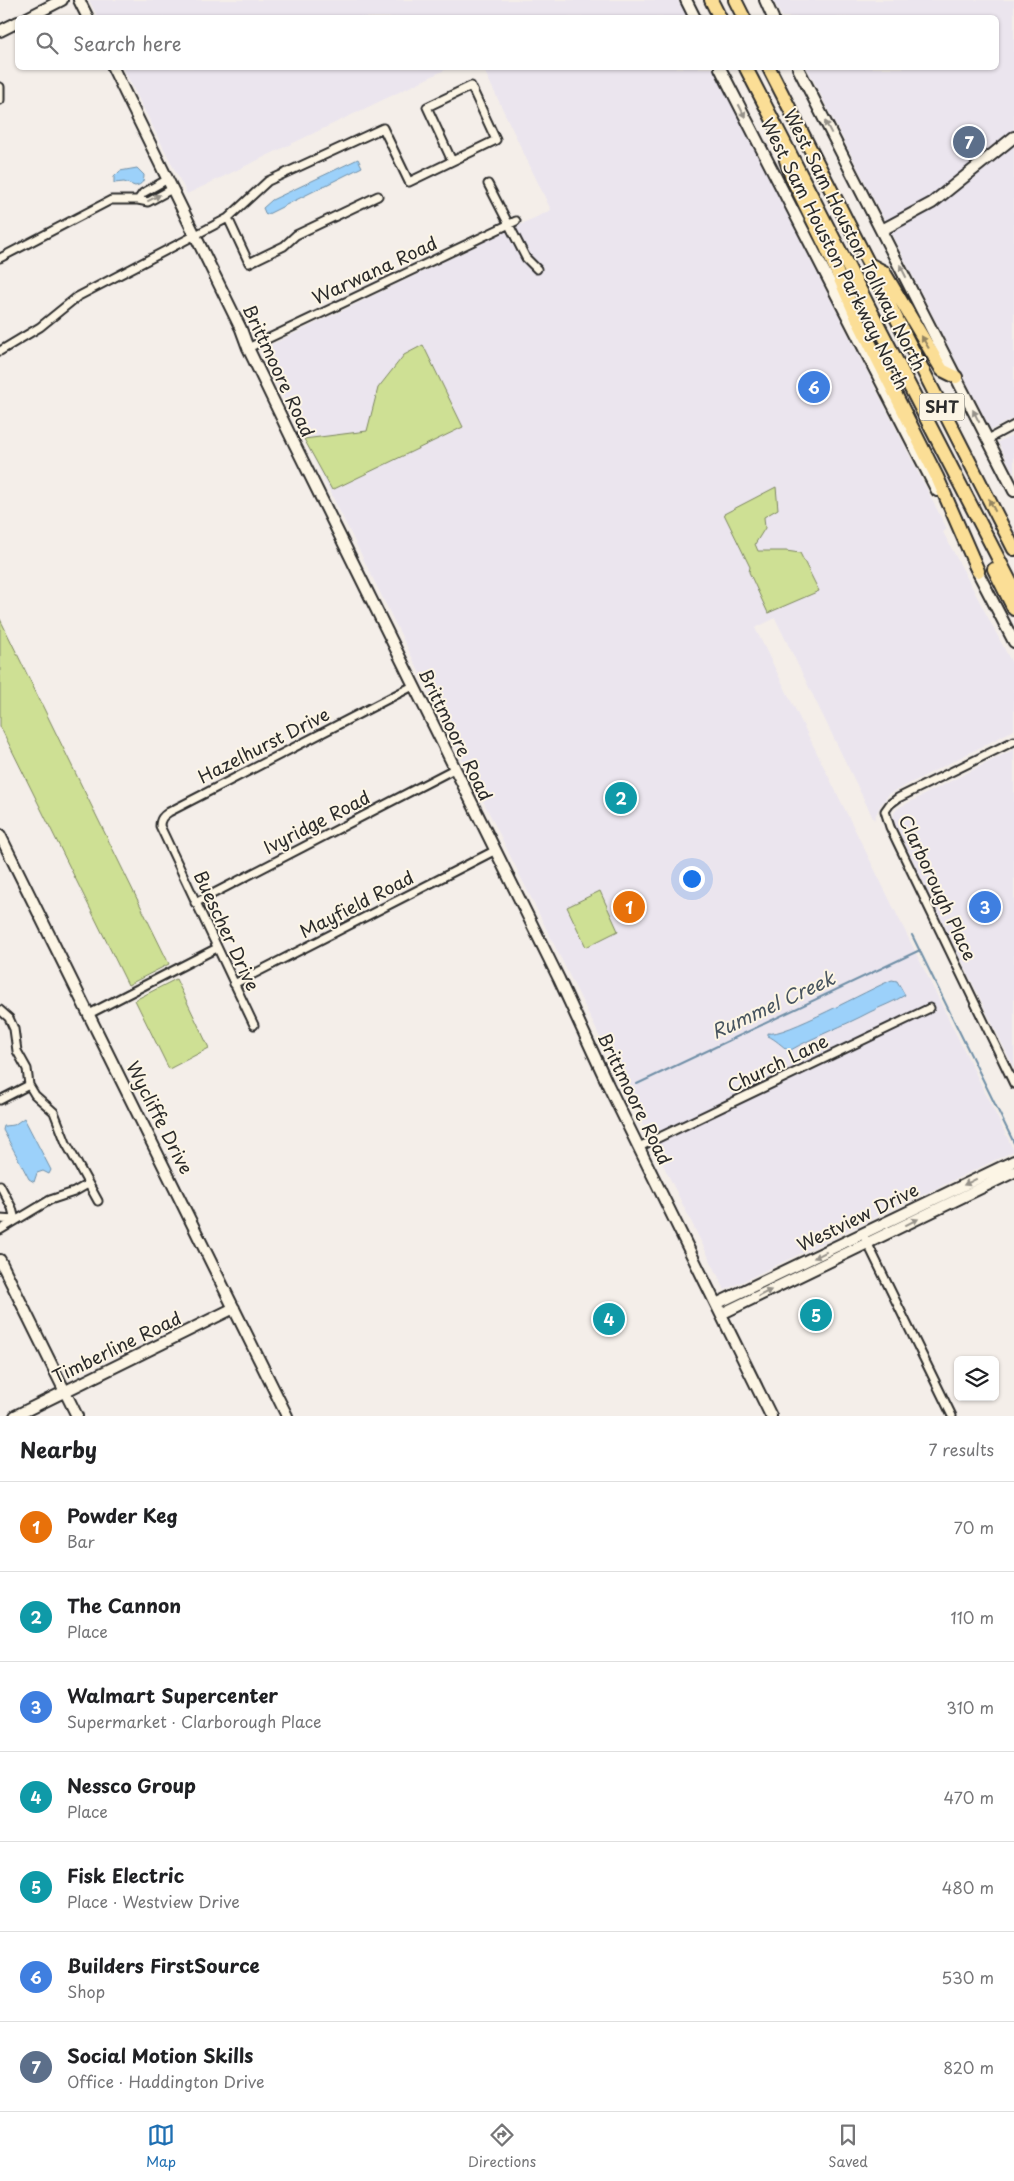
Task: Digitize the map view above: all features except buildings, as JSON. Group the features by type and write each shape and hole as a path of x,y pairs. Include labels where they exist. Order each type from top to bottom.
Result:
{"highway":[{"path":"711,0 718,15"},
{"path":"735,0 742,15"},
{"name":"West Sam Houston Tollway North","path":"747,70 1014,590"},
{"name":"West Sam Houston Tollway North","path":"770,70 1014,549"},
{"path":"771,118 792,178 826,247 858,320 937,477 978,571"},
{"path":"869,264 884,272 942,370 956,377"},
{"path":"976,517 980,541 1014,609"}],"main road":[{"path":"33,15 62,0"},
{"path":"79,0 86,15"},
{"path":"686,0 694,15"},
{"path":"765,0 772,15"},
{"path":"0,31 15,24"},
{"name":"Brittmoore Road","path":"113,70 771,1416"},
{"name":"West Sam Houston Parkway North","path":"721,70 1014,642"},
{"path":"799,70 1014,491"},
{"path":"882,230 932,203 960,183 1014,137"},
{"name":"Wycliffe Drive","path":"0,835 287,1416"},
{"name":"Westview Drive","path":"719,1309 866,1238 1014,1161"},
{"name":"Westview Drive","path":"866,1238 1014,1172"},
{"path":"0,1260 77,1416"},
{"name":"Timberline Road","path":"15,1416 234,1308"}],"street":[{"path":"0,351 40,327 77,297 228,218 268,181 383,128 410,182 496,140 471,86 426,107 452,161"},
{"path":"0,88 0,100"},
{"path":"0,258 112,200 148,202 170,184"},
{"path":"488,184 526,258 537,269"},
{"path":"228,218 249,262 284,246 296,236 378,196"},
{"name":"Warwana Road","path":"248,348 516,221"},
{"path":"988,438 1014,425"},
{"name":"Hazelhurst Drive","path":"171,850 160,826 163,816 413,686"},
{"name":"Clarborough Place","path":"1014,741 898,798 890,804 886,811 894,836 1014,1084"},
{"name":"Ivyridge Road","path":"195,903 454,769"},
{"name":"Buescher Drive","path":"171,850 254,1025"},
{"name":"Mayfield Road","path":"234,984 494,851"},
{"path":"89,1014 216,948"},
{"name":"Church Lane","path":"639,1147 930,1008"},
{"path":"0,1010 9,1018 14,1029 17,1051 27,1069 30,1085 35,1095 54,1112 66,1143 98,1201"},
{"path":"0,1100 30,1085"},
{"path":"0,1230 15,1220 28,1215 50,1200 74,1192 88,1184"},
{"path":"0,1185 12,1208 15,1220"},
{"path":"0,1219 15,1220"},
{"path":"866,1238 952,1416"}],"shaded area":[{"path":"89,0 678,0 686,15 96,15"},
{"path":"773,0 1014,0 1014,418 991,430 808,70 999,70 999,15 781,15"},
{"path":"124,70 445,70 187,194"},
{"path":"484,70 714,70 947,529 943,532 1014,667 1014,730 889,794 880,806 874,820 775,618 755,628 1014,1151 725,1290 260,350 551,210"},
{"path":"1014,434 1014,474 998,442"},
{"path":"1014,749 1014,1068 893,820 894,813 898,808"}],"green space":[{"path":"423,345 463,427 332,490 304,439 367,431 378,388 404,355"},
{"path":"776,487 778,509 764,517 765,528 755,544 758,551 800,553 819,591 768,613 749,572 750,567 724,514"},
{"path":"0,619 169,964 128,985 0,726"},
{"path":"600,891 618,931 586,947 567,907"},
{"path":"176,979 209,1048 169,1069 135,1000"}],"water":[{"path":"358,159 362,167 266,215 263,208 272,200"},
{"path":"137,168 144,175 141,184 135,186 124,182 114,183 114,177 120,171"},
{"path":"892,980 897,981 905,995 789,1051 768,1036 768,1033 790,1028 808,1021"},
{"path":"24,1118 51,1170 49,1174 43,1171 37,1173 34,1182 29,1179 3,1130 4,1126 14,1125"}],"waterway":[{"path":"912,935 1014,1143"},
{"name":"Rummel Creek","path":"637,1084 920,950"}],"place":[{"name":"Social Motion Skills","path":"969,142"},
{"name":"Builders FirstSource","path":"814,387"},
{"name":"The Cannon","path":"621,798"},
{"name":"Powder Keg","path":"629,907"},
{"name":"Walmart Supercenter","path":"985,907"},
{"name":"Fisk Electric","path":"816,1315"},
{"name":"Nessco Group","path":"609,1319"}]}
